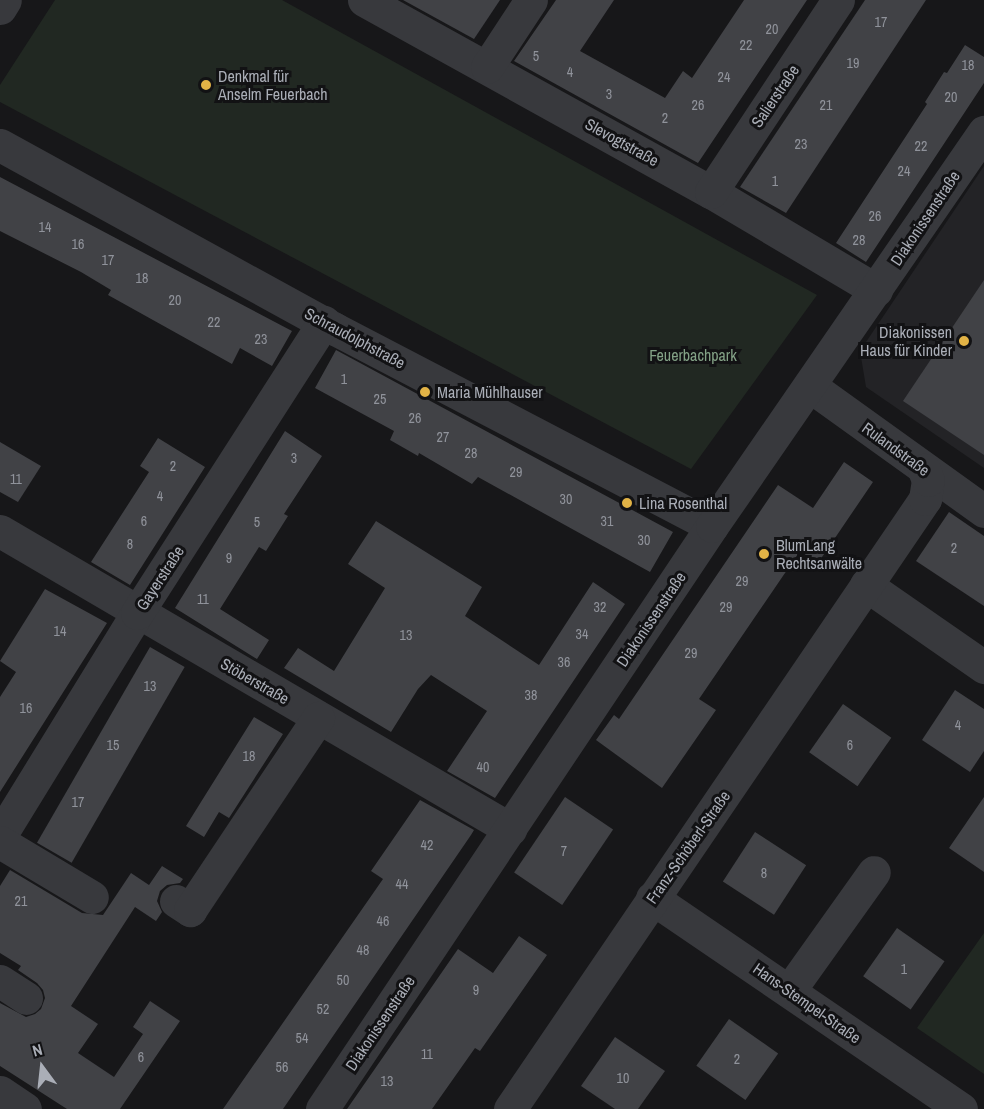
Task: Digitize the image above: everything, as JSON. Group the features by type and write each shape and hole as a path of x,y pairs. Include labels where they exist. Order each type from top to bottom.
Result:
{"street":[{"path":"0,9 5,0"},
{"name":"Slevogtstraße","path":"364,0 711,192 876,290"},
{"path":"487,67 531,0"},
{"name":"Salierstraße","path":"711,192 838,0"},
{"name":"Diakonissenstraße","path":"322,1109 712,526 984,132"},
{"name":"Schraudolphstraße","path":"0,145 324,322 712,526"},
{"name":"Gayerstraße","path":"0,836 137,613 324,322"},
{"name":"Rulandstraße","path":"810,386 984,511"},
{"name":"Franz-Schöberl-Straße","path":"510,1109 608,969 652,898 925,499 928,480 924,470"},
{"name":"Stöberstraße","path":"0,531 510,829"},
{"path":"866,585 984,667"},
{"path":"176,901 190,910 318,718"},
{"path":"0,842 92,897"},
{"path":"0,857 58,893"},
{"path":"789,991 874,872"},
{"name":"Hans-Stempel-Straße","path":"652,898 961,1109"},
{"path":"0,1092 25,1109"}],"shaded area":[{"path":"984,166 984,468 866,387 860,351"}],"green space":[{"name":"Feuerbachpark","path":"55,0 282,0 817,295 691,469 0,102 0,85"},
{"path":"984,933 984,1074 917,1028"}],"building":[{"path":"403,0 500,0 474,39"},
{"path":"556,0 614,0 580,51 665,98 683,71 692,78 744,0 807,0 698,163 514,61"},
{"path":"865,0 926,0 786,213 740,187"},
{"path":"965,45 984,57 984,83 866,262 836,243 927,104 925,102 944,72 947,73"},
{"path":"0,177 292,331 272,366 240,348 232,364 108,295 111,290 81,272 0,231"},
{"name":"Diakonissen Haus für Kinder","path":"984,280 984,455 903,401"},
{"path":"336,350 673,532 650,572 478,477 472,484 419,453 418,456 390,440 394,431 315,388"},
{"path":"285,431 322,456 284,514 288,516 266,551 259,547 220,609 269,640 257,659 175,608"},
{"path":"158,438 205,467 130,585 91,562 149,472 140,466"},
{"path":"0,442 41,466 18,502 0,492"},
{"path":"844,462 873,482 818,563 800,551 699,699 716,710 662,788 596,740 614,715 619,719 778,485 813,508"},
{"path":"949,512 984,536 984,606 916,561"},
{"path":"376,521 482,587 465,616 539,665 593,582 625,604 495,798 447,771 487,711 431,675 418,689 391,732 284,668 298,648 334,671 385,588 348,564"},
{"path":"45,589 107,623 0,792 0,697 16,672 0,661"},
{"path":"150,647 185,667 72,863 37,843"},
{"path":"955,690 984,709 984,751 970,772 922,740"},
{"path":"843,704 891,738 857,786 809,752"},
{"path":"254,717 283,734 229,818 219,812 204,837 186,826"},
{"path":"565,797 613,829 562,905 514,872"},
{"path":"984,797 984,872 949,848"},
{"path":"420,800 474,830 471,835 283,1109 223,1109 383,879 371,871"},
{"path":"755,832 806,865 774,915 723,881"},
{"path":"162,866 183,879 180,883 167,885 160,891 157,901 162,912 156,921 135,907 71,1006 98,1024 78,1053 114,1077 143,1034 133,1027 150,1001 180,1021 120,1109 67,1109 0,1066 0,1003 26,1017 41,1009 45,998 43,990 37,983 18,970 21,966 0,953 0,886 10,870 82,913 103,915 131,873 149,885"},
{"path":"897,928 945,961 911,1010 863,976"},
{"path":"519,936 547,955 480,1051 475,1048 432,1109 347,1109 458,949 493,973"},
{"path":"729,1019 778,1053 745,1100 696,1066"},
{"path":"615,1037 665,1071 638,1109 615,1109 581,1086"}],"place":[{"name":"Denkmal für Anselm Feuerbach","path":"206,85"},
{"name":"Diakonissen Haus für Kinder","path":"964,341"},
{"name":"Maria Mühlhauser","path":"425,392"},
{"name":"Lina Rosenthal","path":"627,503"},
{"name":"BlumLang Rechtsanwälte","path":"764,554"}]}
